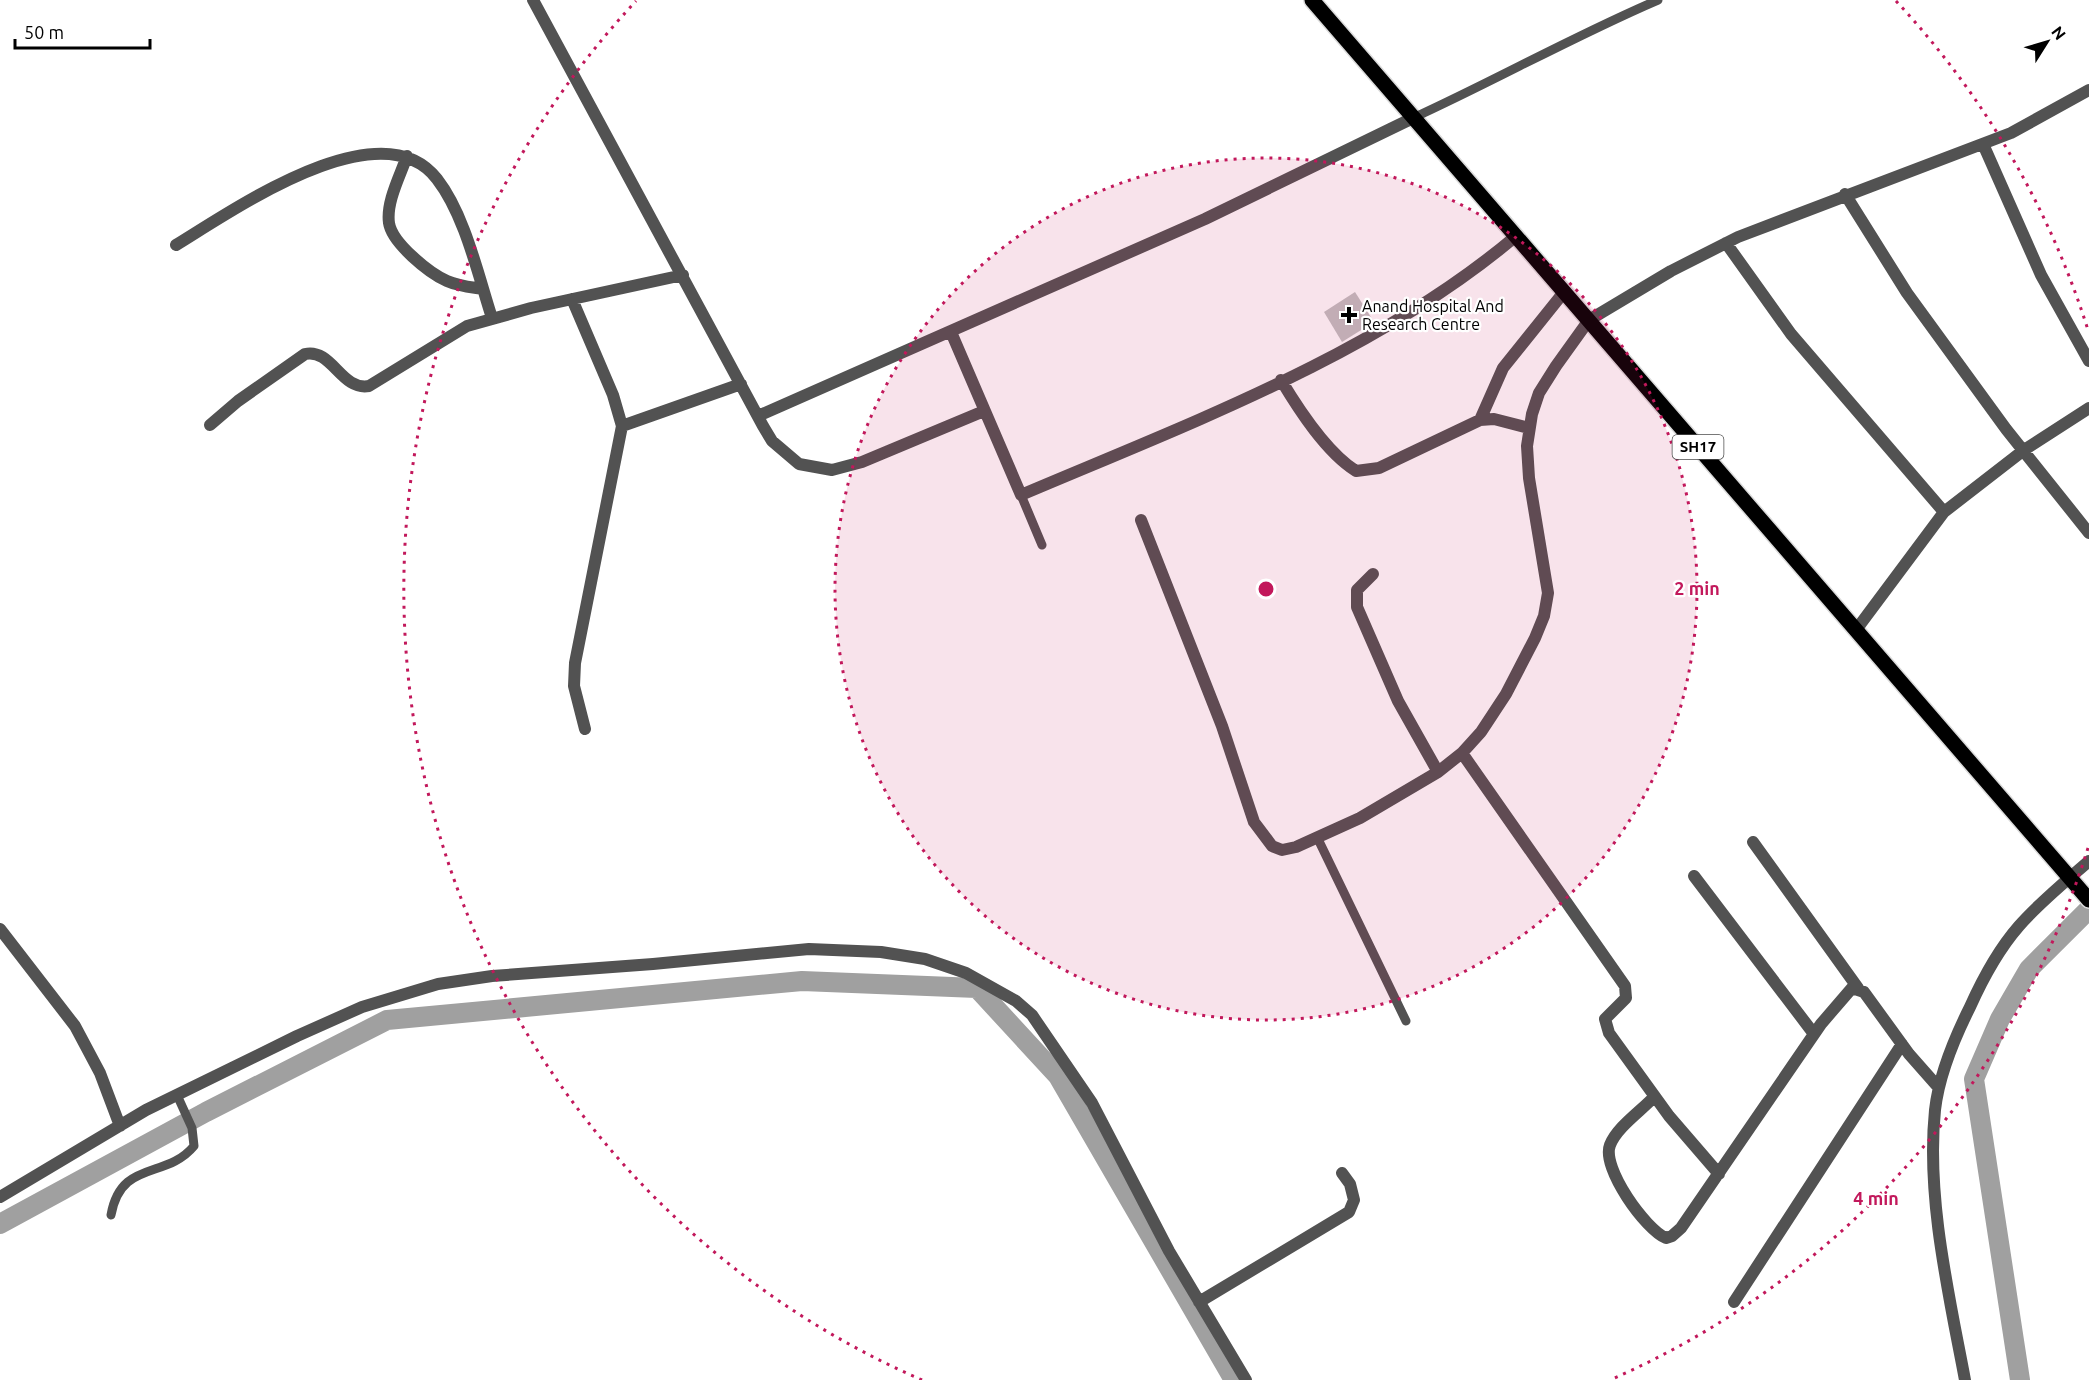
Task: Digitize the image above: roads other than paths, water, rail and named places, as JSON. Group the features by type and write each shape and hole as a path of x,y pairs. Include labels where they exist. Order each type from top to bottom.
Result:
{"main road":[{"name":"SH17","path":"1312,0 2087,897"}],"street":[{"path":"533,0 758,416 772,441 785,454 798,464 832,470 862,462 984,411"},
{"path":"1141,520 1222,726 1254,822 1272,846 1282,850 1296,847 1370,812 1438,772 1462,753 1481,732 1506,694 1544,616 1548,593 1528,478 1529,428 1539,393 1589,320 1671,271 1726,243 1845,194 1983,144 2046,116 2089,90"},
{"path":"758,416 1215,214 1413,118"},
{"path":"1983,144 2041,275 2089,361"},
{"path":"177,245 255,196 310,169 370,155 407,156 418,160 438,179 459,220 492,318"},
{"path":"407,156 390,211 389,224 394,235 431,272 460,286 483,289"},
{"path":"1845,194 1907,294 2089,533"},
{"path":"951,332 1021,495 1157,437 1382,330 1475,271 1516,236"},
{"path":"1726,243 1791,334 1944,512"},
{"path":"210,425 238,401 305,354 318,354 352,384 361,387 379,380 444,338 467,326 572,299 683,275"},
{"path":"1480,420 1503,368 1564,292"},
{"path":"572,299 619,410 622,426 574,663 574,686 585,729"},
{"path":"1281,380 1296,404 1334,452 1356,471 1379,468 1480,420 1494,419 1529,428"},
{"path":"622,426 741,384"},
{"path":"1856,630 1944,512 2024,450 2089,408"},
{"path":"1373,574 1357,590 1357,607 1398,701 1438,772"},
{"path":"1462,753 1625,986 1626,998 1608,1014 1604,1023 1654,1097 1719,1174"},
{"path":"1753,842 1858,988 1869,998 1902,1044 1939,1088"},
{"path":"1965,1380 1948,1291 1936,1192 1934,1136 1939,1088 1951,1048 1993,963 2020,925 2089,861"},
{"path":"1694,876 1814,1034"},
{"path":"0,929 80,1034 100,1073 120,1126"},
{"path":"0,1197 177,1095 362,1007 462,980 809,949 881,952 925,959 966,973 993,987 1032,1014 1092,1103 1169,1251 1246,1380"},
{"path":"1654,1097 1618,1134 1610,1145 1608,1156 1622,1188 1653,1230 1666,1238 1677,1233 1814,1034 1846,993 1858,988"},
{"path":"1734,1302 1902,1044"},
{"path":"1200,1302 1349,1212 1354,1200 1350,1184 1342,1173"}],"lane":[{"path":"1413,118 1477,89 1561,44 1658,0"},
{"path":"1021,495 1042,545"},
{"path":"1317,837 1406,1021"},
{"path":"111,1215 117,1192 124,1184 189,1151 194,1146 192,1128 177,1095"}],"waterway":[{"path":"2020,1380 1974,1079 2000,1019 2029,969 2089,909"},
{"path":"0,1224 206,1112 387,1020 802,981 977,988 1058,1076 1234,1380"}],"place":[{"name":"Anand Hospital And Research Centre","path":"1349,315"}]}
